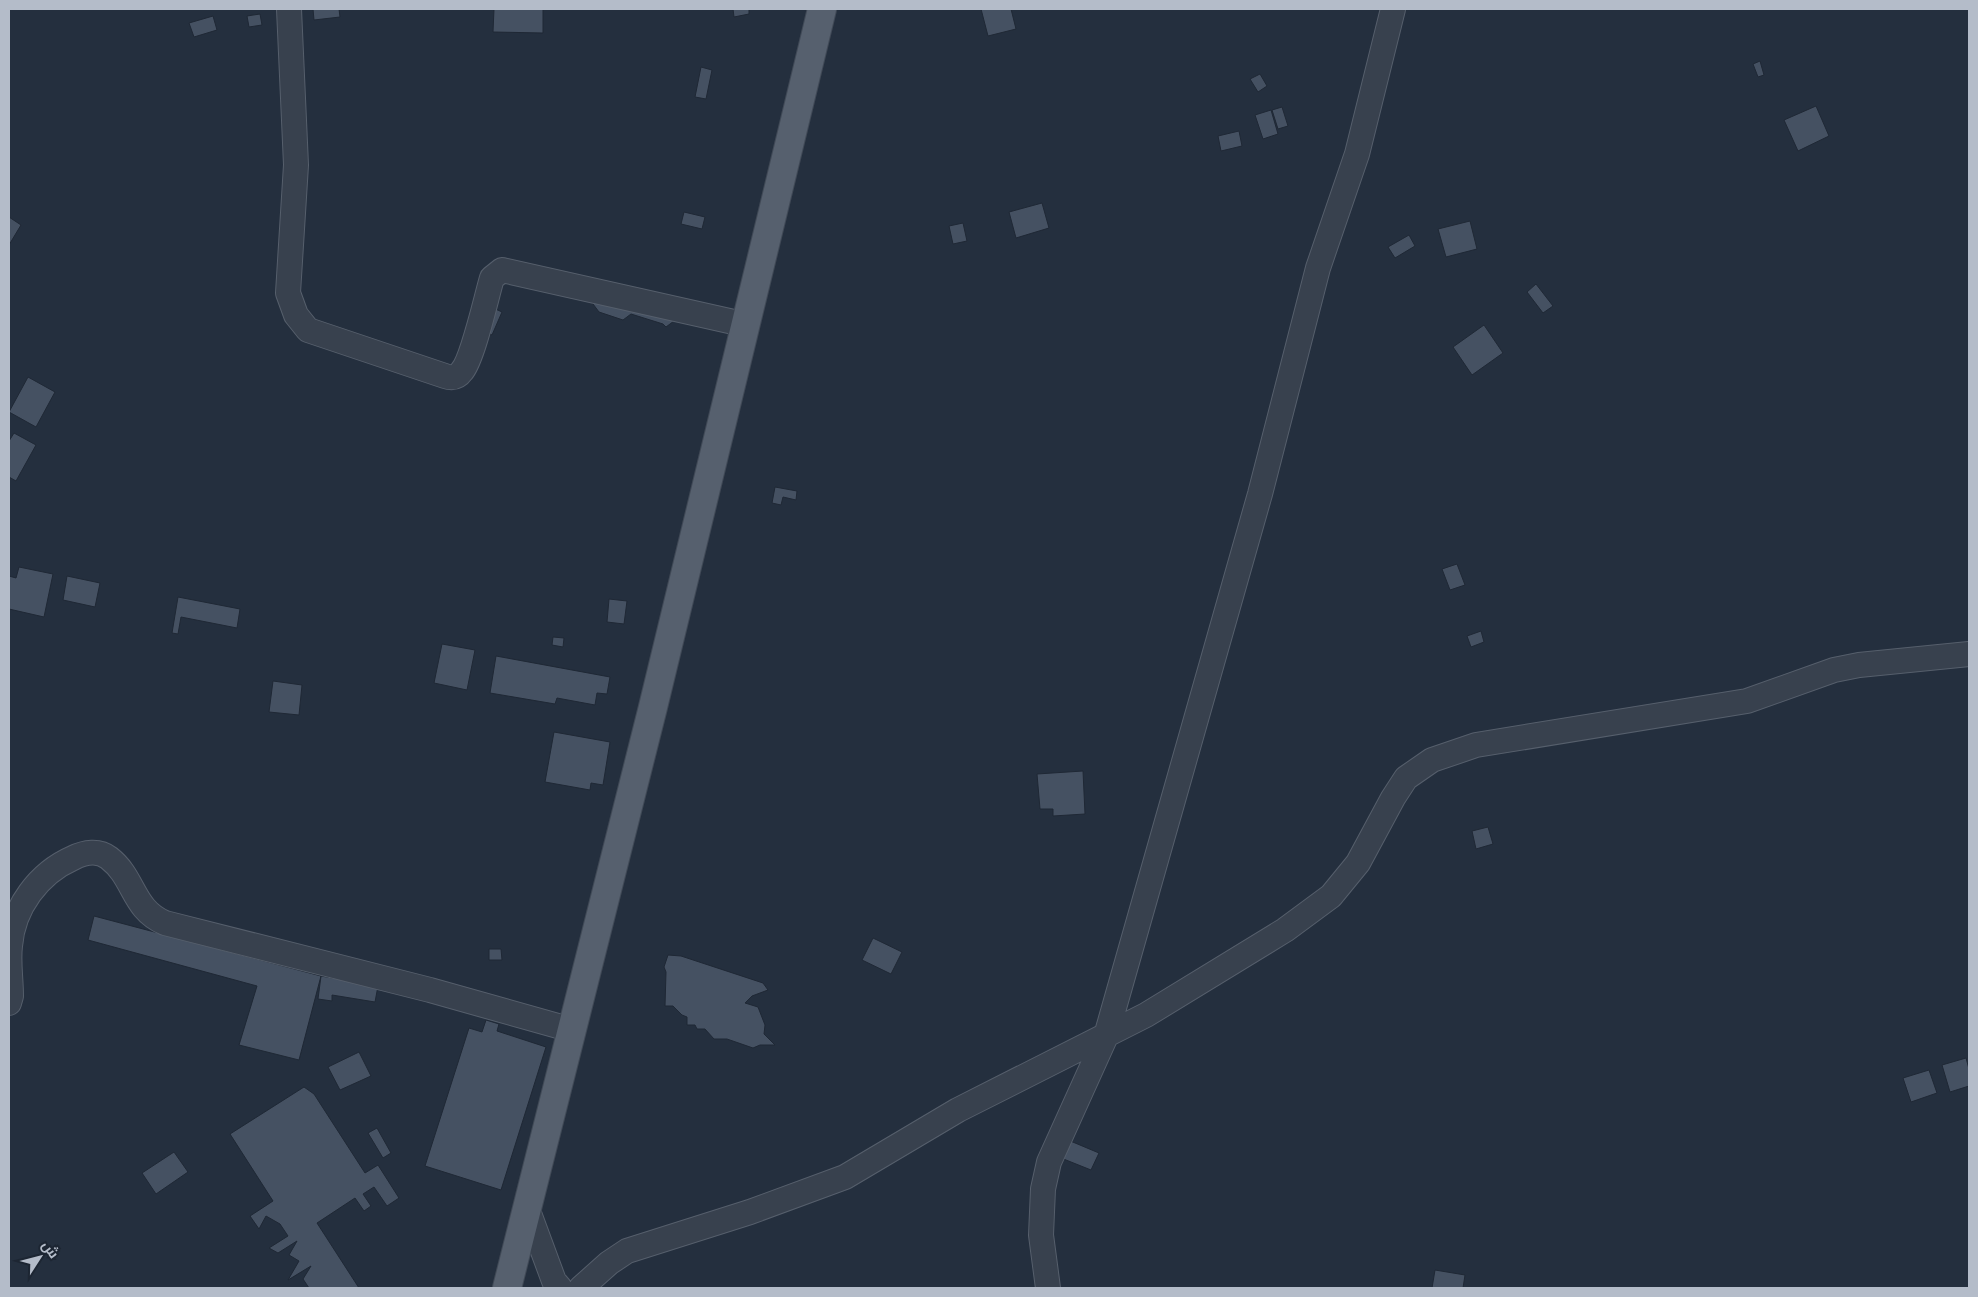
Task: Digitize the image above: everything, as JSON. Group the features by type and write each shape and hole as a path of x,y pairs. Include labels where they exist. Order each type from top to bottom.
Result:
{"main road":[{"path":"507,1288 747,325 822,9"}],"street":[{"path":"289,9 296,165 288,293 296,315 308,330 444,376 451,378 458,376 468,362 492,278 502,270 747,325"},
{"path":"1048,1288 1041,1235 1043,1188 1049,1162 1106,1036 1260,494 1318,268 1357,154 1393,9"},
{"path":"581,1288 609,1263 626,1251 750,1212 845,1176 958,1110 1106,1036 1178,995 1284,930 1332,896 1358,863 1406,778 1432,760 1476,745 1747,701 1834,670 1859,665 1969,654"},
{"path":"9,1003 11,996 10,947 12,934 30,891 46,874 65,862 91,853 100,854 110,859 124,876 145,911 152,918 165,923 430,990 572,1030"},
{"path":"527,1208 554,1281 560,1288"}],"building":[{"path":"313,9 339,9 340,17 314,20"},
{"path":"494,9 543,9 543,33 493,32"},
{"path":"733,9 749,9 749,14 734,17"},
{"path":"981,9 1011,9 1016,29 988,36"},
{"path":"260,14 262,25 249,27 247,16"},
{"path":"213,16 217,30 194,37 189,23"},
{"path":"1760,61 1764,75 1758,77 1753,64"},
{"path":"701,67 712,70 706,99 695,97"},
{"path":"1260,74 1267,86 1258,92 1250,79"},
{"path":"1816,106 1829,136 1798,151 1784,120"},
{"path":"1282,107 1288,126 1278,129 1272,110"},
{"path":"1271,110 1278,134 1263,139 1255,115"},
{"path":"1239,131 1242,146 1221,151 1218,136"},
{"path":"1042,203 1049,228 1016,238 1009,212"},
{"path":"684,212 705,217 702,229 681,224"},
{"path":"9,217 21,225 9,245"},
{"path":"1470,221 1477,249 1446,257 1438,229"},
{"path":"963,223 967,241 953,244 949,226"},
{"path":"1409,235 1415,246 1395,258 1388,247"},
{"path":"572,276 678,311 674,321 666,327 663,324 631,314 623,320 599,312"},
{"path":"1536,284 1553,306 1543,313 1527,292"},
{"path":"489,306 502,312 492,335 478,328"},
{"path":"1484,325 1503,353 1472,375 1453,347"},
{"path":"28,377 55,392 36,427 9,412"},
{"path":"14,433 36,445 16,481 9,477 9,441"},
{"path":"775,487 797,491 796,500 783,497 781,505 772,503"},
{"path":"1457,564 1465,585 1450,590 1442,569"},
{"path":"19,567 53,574 44,617 9,609 9,576 16,578"},
{"path":"67,576 100,583 95,607 63,600"},
{"path":"178,597 240,609 237,628 181,617 178,634 172,633"},
{"path":"609,599 627,601 624,624 607,622"},
{"path":"1481,631 1484,642 1471,647 1467,636"},
{"path":"553,637 564,638 563,647 552,645"},
{"path":"442,644 475,650 467,690 434,683"},
{"path":"496,656 610,677 607,694 597,693 595,705 557,698 555,704 490,693"},
{"path":"273,681 302,685 299,715 269,712"},
{"path":"554,732 610,742 603,785 591,783 590,790 545,782"},
{"path":"1083,771 1085,814 1053,816 1053,809 1040,809 1037,774"},
{"path":"1488,827 1493,844 1476,849 1472,831"},
{"path":"94,916 321,976 299,1060 239,1045 257,986 88,940"},
{"path":"873,938 902,952 891,974 862,960"},
{"path":"489,949 501,949 502,960 489,960"},
{"path":"668,955 681,956 763,983 768,990 752,996 745,1003 758,1007 765,1025 764,1034 775,1045 760,1045 753,1048 727,1039 714,1039 705,1029 697,1029 695,1025 687,1025 687,1017 682,1015 673,1006 665,1006 666,972 664,967"},
{"path":"321,976 378,986 375,1002 332,995 332,1001 318,999"},
{"path":"486,1020 499,1024 497,1031 546,1047 501,1190 425,1166 469,1028 482,1032"},
{"path":"359,1052 371,1076 340,1090 328,1067"},
{"path":"1966,1058 1969,1069 1969,1086 1950,1092 1942,1065"},
{"path":"1929,1070 1937,1093 1911,1102 1903,1078"},
{"path":"304,1087 314,1094 365,1173 378,1165 399,1198 387,1206 374,1187 363,1194 371,1206 364,1211 355,1198 317,1223 359,1288 309,1288 303,1279 311,1266 288,1280 299,1261 289,1255 297,1241 278,1253 269,1248 288,1236 280,1224 266,1216 259,1229 250,1216 273,1201 230,1134"},
{"path":"377,1128 391,1153 383,1158 368,1133"},
{"path":"1068,1140 1099,1153 1091,1170 1061,1158"},
{"path":"174,1152 188,1172 156,1194 142,1173"},
{"path":"1435,1270 1465,1275 1463,1288 1432,1288"}]}
